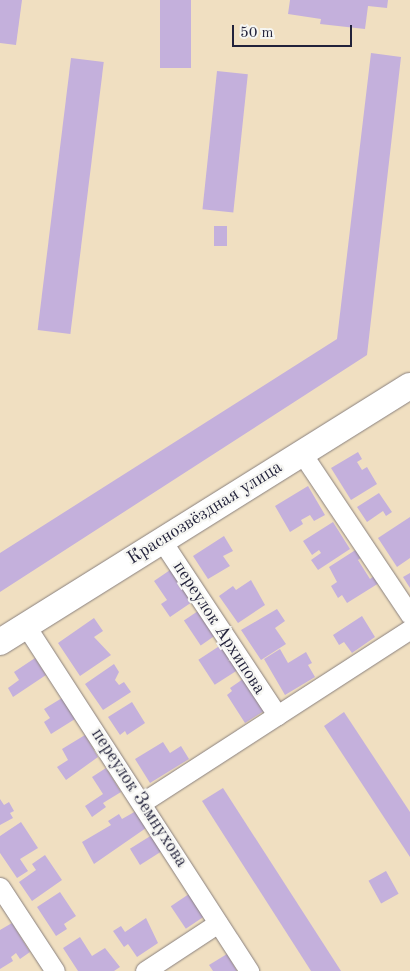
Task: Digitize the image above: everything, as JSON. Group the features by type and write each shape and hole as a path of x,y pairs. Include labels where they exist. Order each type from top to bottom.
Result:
{"street":[{"name":"Краснозвёздная улица","path":"0,642 301,452 410,386"},
{"path":"301,452 410,615"},
{"name":"переулок Архипова","path":"162,541 276,715"},
{"name":"переулок Земнухова","path":"26,626 143,802 250,971"},
{"path":"143,802 410,629"},
{"path":"0,887 55,971"},
{"path":"146,971 218,923"}],"building":[{"path":"0,0 22,0 16,45 0,43"},
{"path":"160,0 191,0 191,68 160,68"},
{"path":"290,0 388,0 387,8 368,6 365,29 320,24 321,19 288,14"},
{"path":"371,53 401,57 367,355 0,592 0,553 337,339"},
{"path":"71,58 104,62 70,334 38,330"},
{"path":"217,71 248,74 233,212 202,209"},
{"path":"214,226 227,226 227,246 214,246"},
{"path":"358,452 362,459 357,462 362,470 367,467 377,484 351,500 331,468"},
{"path":"308,486 325,515 314,521 310,515 301,520 303,524 290,532 275,506"},
{"path":"379,493 392,512 386,516 383,511 367,522 357,507"},
{"path":"410,517 410,558 397,567 378,538"},
{"path":"333,522 350,549 318,570 311,560 321,553 319,550 312,555 303,541"},
{"path":"224,536 233,551 223,556 230,566 208,579 193,556"},
{"path":"357,549 362,557 358,560 370,579 374,576 379,583 347,603 342,595 338,598 331,586 337,582 329,567"},
{"path":"173,568 195,600 170,617 161,604 167,600 154,581"},
{"path":"410,573 410,588 403,577"},
{"path":"251,580 265,605 238,623 219,596 233,586 236,590"},
{"path":"277,609 285,621 275,628 286,644 261,660 241,630"},
{"path":"198,611 215,636 201,645 184,621"},
{"path":"362,616 375,637 352,653 344,642 339,645 333,635"},
{"path":"94,618 103,631 94,637 111,655 80,676 58,643"},
{"path":"221,645 237,670 215,685 198,660"},
{"path":"280,649 288,663 306,652 312,663 308,665 315,677 285,695 264,659"},
{"path":"35,658 46,675 13,697 8,688 19,680 14,672"},
{"path":"114,664 119,672 115,680 119,685 124,682 131,692 103,710 85,684"},
{"path":"243,679 264,711 245,723 227,695 232,691 230,688"},
{"path":"62,698 75,719 51,734 44,722 50,718 44,709"},
{"path":"132,702 145,723 127,735 125,731 120,735 108,717"},
{"path":"344,712 410,812 410,857 324,726"},
{"path":"85,735 98,757 66,780 57,767 68,760 62,749"},
{"path":"163,742 170,753 181,746 189,759 150,783 135,759"},
{"path":"106,768 121,792 103,803 106,807 92,817 85,806 103,794 92,777"},
{"path":"223,788 341,971 311,971 202,801"},
{"path":"0,799 4,805 9,802 14,811 10,813 13,818 0,825"},
{"path":"136,811 146,828 94,864 82,842 111,825 108,821 119,814 122,819"},
{"path":"21,822 38,848 20,859 28,871 17,878 0,853 0,836"},
{"path":"152,835 162,851 140,865 130,849"},
{"path":"45,855 62,880 32,901 19,882 36,870 32,864"},
{"path":"386,871 399,894 381,903 369,881"},
{"path":"60,892 76,916 64,924 67,929 56,936 37,907"},
{"path":"189,894 204,916 186,929 171,906"},
{"path":"146,918 158,943 137,957 128,944 124,947 113,931 121,926 125,932"},
{"path":"12,923 30,952 20,959 16,953 11,957 13,961 0,969 0,930"},
{"path":"80,937 92,956 105,948 120,967 114,971 78,971 63,948"},
{"path":"227,954 237,971 213,971 209,965"}]}
